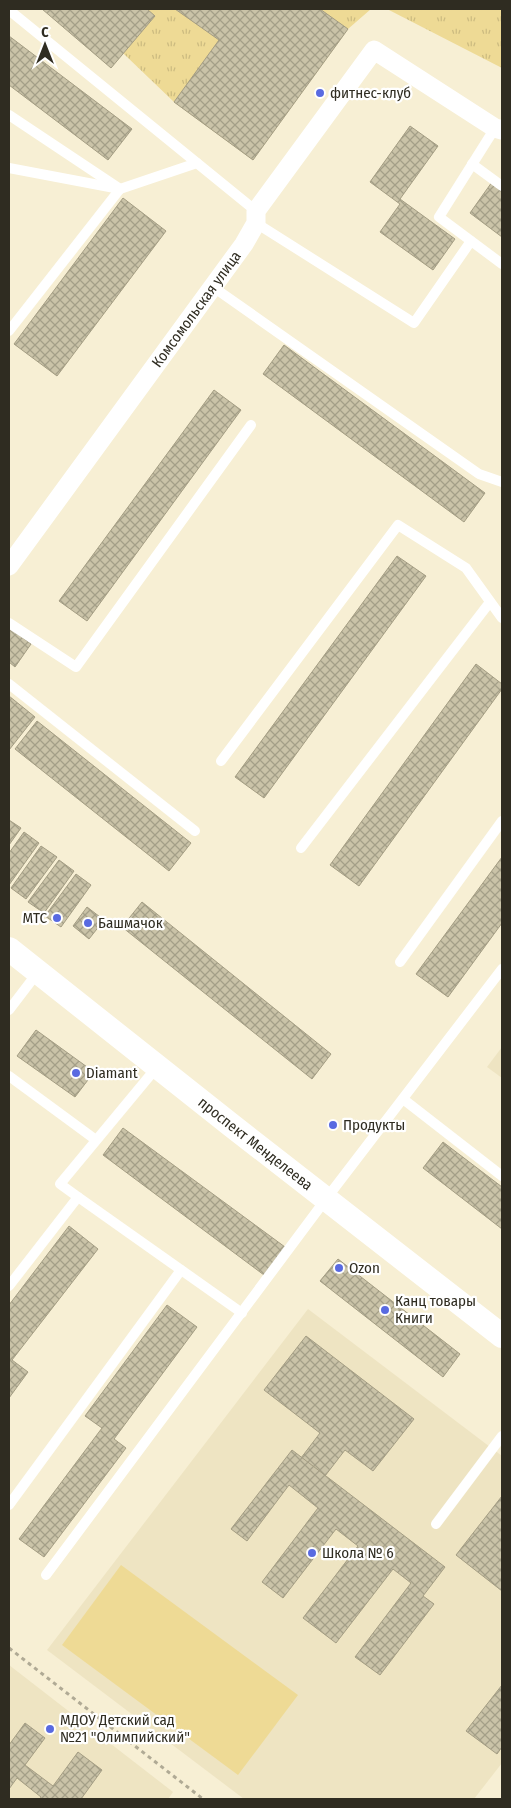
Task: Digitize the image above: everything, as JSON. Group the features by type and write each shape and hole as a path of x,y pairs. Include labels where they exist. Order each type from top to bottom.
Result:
{"street":[{"name":"Комсомольская улица","path":"9,566 213,288 244,244 256,216 374,50 499,129"},
{"name":"проспект Менделеева","path":"9,949 502,1336"}],"lane":[{"path":"9,10 197,163 256,216 414,323 471,241"},
{"path":"9,115 120,189"},
{"path":"499,129 472,164 439,218 502,264"},
{"path":"9,168 120,189 197,163"},
{"path":"472,164 502,186"},
{"path":"9,330 120,189"},
{"path":"213,288 479,474 502,482"},
{"path":"9,623 76,668 251,425"},
{"path":"221,761 398,525 466,568 502,618"},
{"path":"301,848 490,602"},
{"path":"9,684 195,831"},
{"path":"400,962 502,821"},
{"path":"46,1575 326,1199 502,969"},
{"path":"9,1010 38,972"},
{"path":"157,1067 60,1184 242,1313"},
{"path":"9,1076 96,1140"},
{"path":"403,1100 502,1176"},
{"path":"9,1286 78,1197"},
{"path":"9,1505 181,1270"},
{"path":"436,1524 502,1436"}],"path":[{"path":"9,1648 202,1799"}],"shaded area":[{"path":"502,1047 502,1078 487,1067"},
{"name":"Школа № 6","path":"308,1309 502,1456 502,1763 474,1799 244,1799 47,1650"},
{"name":"МДОУ Детский сад №21 \"Олимпийский\"","path":"9,1665 173,1792 168,1799 9,1799"}],"green space":[{"path":"77,9 371,9 348,29 253,160 174,102"},
{"path":"387,9 502,9 502,68"},
{"path":"121,1565 298,1695 238,1775 62,1645"}],"building":[{"path":"42,9 147,9 155,16 111,68"},
{"path":"175,9 320,9 348,29 253,160 174,102 219,40"},
{"path":"9,36 132,129 108,160 9,85"},
{"path":"410,126 438,146 400,199 455,239 433,270 380,232 400,204 370,182"},
{"path":"492,182 502,189 502,237 470,213"},
{"path":"123,198 166,231 57,376 14,344"},
{"path":"284,345 485,493 464,522 263,374"},
{"path":"214,390 241,410 87,621 59,601"},
{"path":"397,556 426,576 264,798 235,777"},
{"path":"10,628 31,644 15,667 9,662"},
{"path":"476,664 502,684 502,689 359,886 330,865"},
{"path":"9,696 35,717 9,750"},
{"path":"37,721 191,843 169,871 15,749"},
{"path":"9,820 21,828 9,845"},
{"path":"24,832 39,843 9,885 9,853"},
{"path":"41,846 57,857 26,899 11,888"},
{"path":"502,857 502,923 448,997 416,974"},
{"path":"59,860 74,871 44,913 28,902"},
{"path":"76,874 91,885 61,927 45,916"},
{"path":"142,902 331,1054 312,1079 122,927"},
{"name":"Башмачок","path":"87,907 104,920 89,939 73,926"},
{"path":"36,1030 94,1072 75,1097 17,1056"},
{"path":"123,1128 285,1247 264,1275 103,1155"},
{"path":"443,1142 502,1187 502,1229 423,1168"},
{"path":"69,1226 98,1249 12,1360 28,1372 9,1398 9,1305"},
{"path":"338,1259 460,1354 443,1377 320,1281"},
{"path":"167,1305 197,1327 114,1439 126,1448 44,1557 19,1539 102,1428 85,1416"},
{"path":"306,1336 414,1419 373,1471 345,1450 325,1476 301,1458 320,1433 264,1390"},
{"path":"292,1450 445,1567 423,1596 434,1604 380,1675 355,1657 411,1583 393,1569 336,1643 303,1618 358,1546 336,1529 283,1598 262,1582 318,1508 289,1485 247,1541 231,1529"},
{"path":"502,1496 502,1591 456,1555"},
{"path":"502,1685 502,1747 497,1754 466,1731"},
{"path":"25,1723 45,1738 25,1765 53,1786 78,1752 102,1770 81,1799 40,1799 41,1797 17,1778 9,1789 9,1745"}],"place":[{"name":"фитнес-клуб","path":"320,93"},
{"name":"МТС","path":"57,918"},
{"name":"Башмачок","path":"88,923"},
{"name":"Diamant","path":"76,1073"},
{"name":"Продукты","path":"333,1125"},
{"name":"Ozon","path":"339,1268"},
{"name":"Канц товары Книги","path":"385,1310"},
{"name":"Школа № 6","path":"312,1553"},
{"name":"МДОУ Детский сад №21 \"Олимпийский\"","path":"50,1729"}]}
